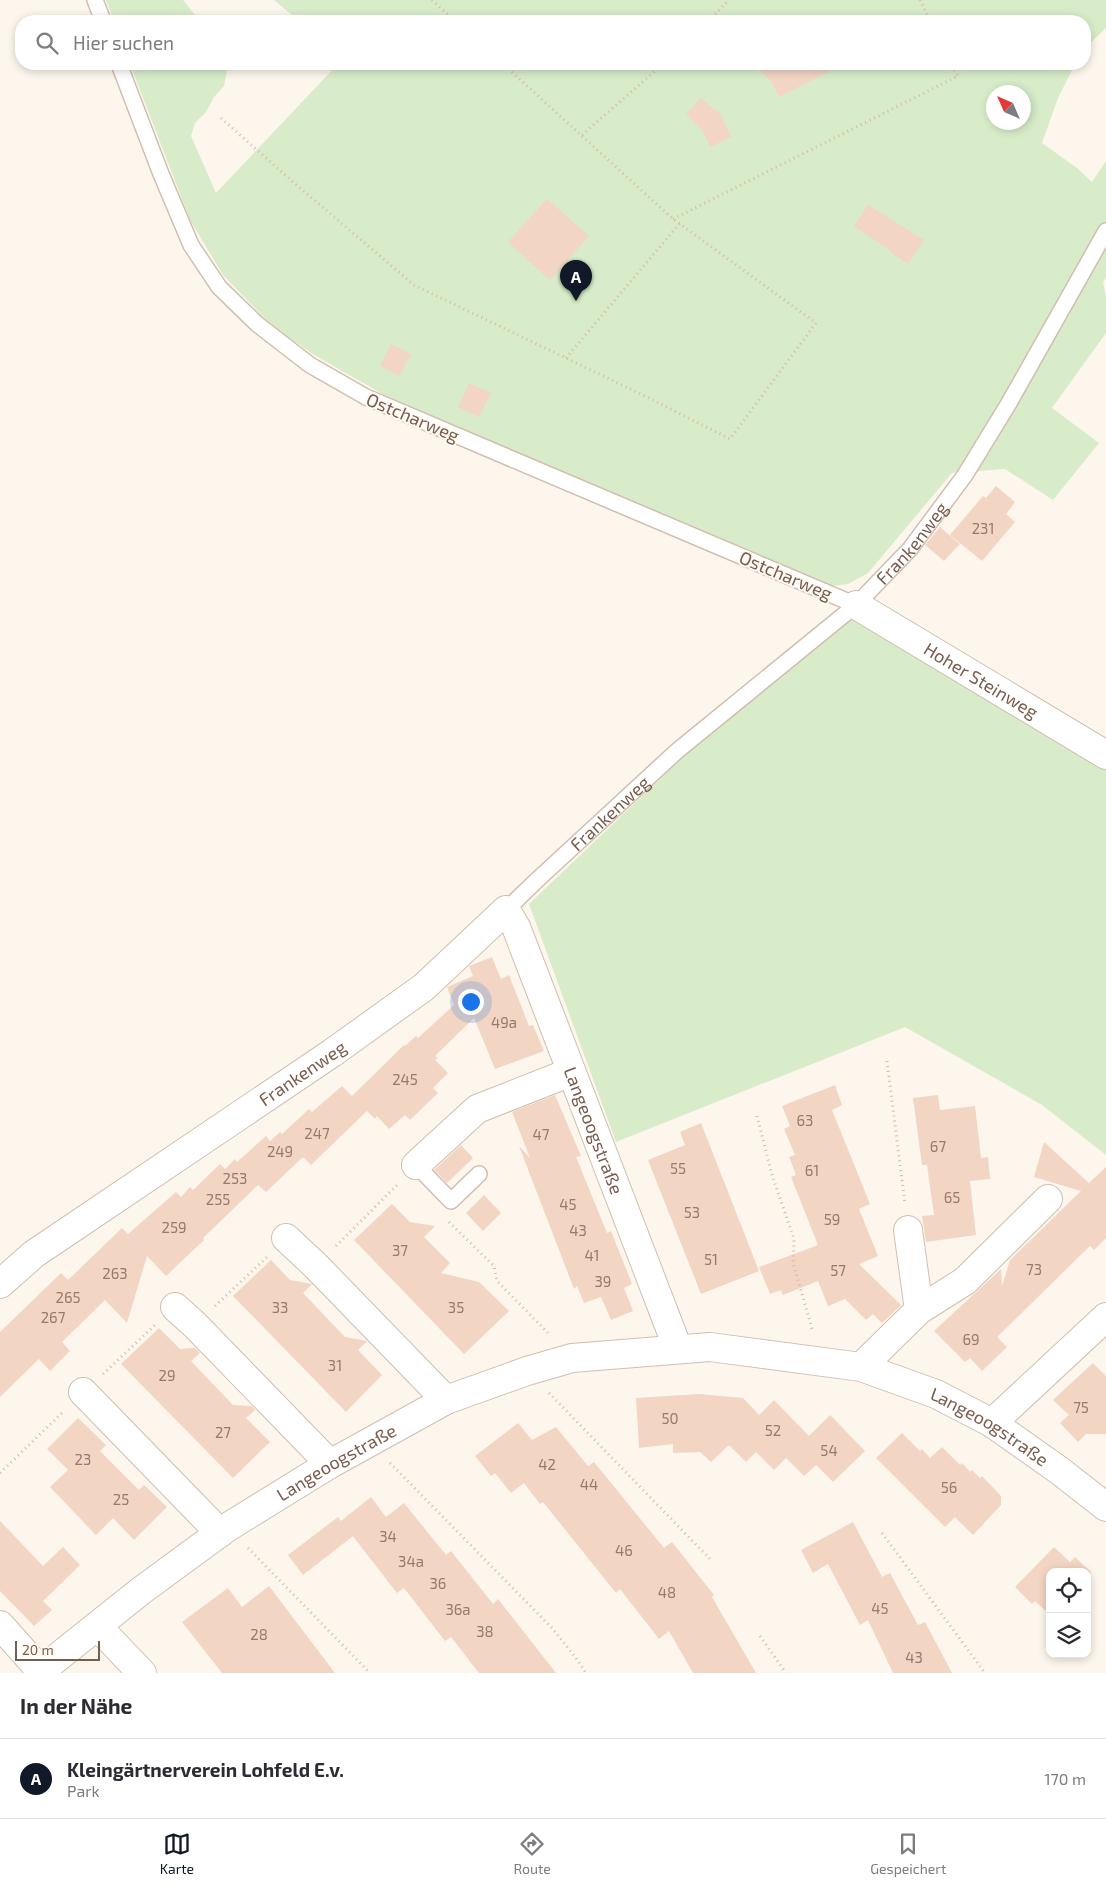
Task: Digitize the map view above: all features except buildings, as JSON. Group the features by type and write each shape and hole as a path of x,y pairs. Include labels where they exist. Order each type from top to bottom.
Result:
{"street":[{"name":"Hoher Steinweg","path":"856,605 1106,755"},
{"name":"Langeoogstraße","path":"506,910 516,927 570,1072 678,1349"},
{"name":"Frankenweg","path":"0,1284 34,1254 332,1053 424,987 506,910"},
{"path":"416,1165 477,1109 570,1072"},
{"path":"861,1367 919,1310 965,1281 1048,1199"},
{"path":"908,1230 919,1310"},
{"path":"286,1238 316,1265 446,1400"},
{"path":"175,1307 195,1325 330,1464"},
{"path":"992,1423 1106,1318"},
{"name":"Langeoogstraße","path":"40,1672 142,1590 224,1530 330,1464 446,1400 527,1370 572,1358 710,1347 821,1360 861,1367 936,1394 992,1423 1103,1499"},
{"path":"83,1392 224,1530"},
{"path":"0,1625 40,1672"},
{"path":"97,1626 142,1673"}],"lane":[{"path":"94,0 100,15"},
{"name":"Ostcharweg","path":"121,70 161,174 191,245 219,287 257,324 310,365 366,397 856,605"},
{"name":"Frankenweg","path":"506,910 677,751 856,605 910,549 965,475 1009,403 1106,230"},
{"path":"416,1165 451,1201 479,1174"}],"path":[{"path":"432,0 448,15"},
{"path":"714,15 729,0"},
{"path":"920,0 927,15"},
{"path":"222,118 414,285 730,439 816,323 673,218 510,70"},
{"path":"582,135 656,70"},
{"path":"673,218 958,76 954,70"},
{"path":"566,358 680,223"},
{"path":"887,1061 908,1230"},
{"path":"758,1116 772,1175 794,1239 793,1263 821,1360"},
{"path":"316,1265 416,1165"},
{"path":"446,1219 494,1266 497,1281 572,1358"},
{"path":"195,1325 286,1238"},
{"path":"527,1370 712,1561"},
{"path":"369,1441 552,1628 586,1673"},
{"path":"224,1530 370,1673"},
{"path":"882,1533 985,1673"},
{"path":"760,1636 786,1673"}],"green space":[{"path":"106,0 183,0 195,15 112,15"},
{"path":"274,0 1106,0 1106,28 1091,42 1091,15 292,15"},
{"path":"132,70 227,70 224,86 214,97 206,112 195,123 191,136 216,193 332,70 1072,70 1058,98 1042,143 1077,168 1092,182 1106,161 1106,277 1103,282 1106,297 1106,333 1052,408 1099,443 1053,500 1005,469 952,473 868,573 848,584 831,586 499,449 386,396 316,356 274,328 223,275 190,220"},
{"path":"867,608 1106,750 1106,1155 1042,1105 905,1027 616,1142 529,904 683,757 817,646"}],"place":[{"name":"Kleingärtnerverein Lohfeld E.v.","path":"576,301"}]}
